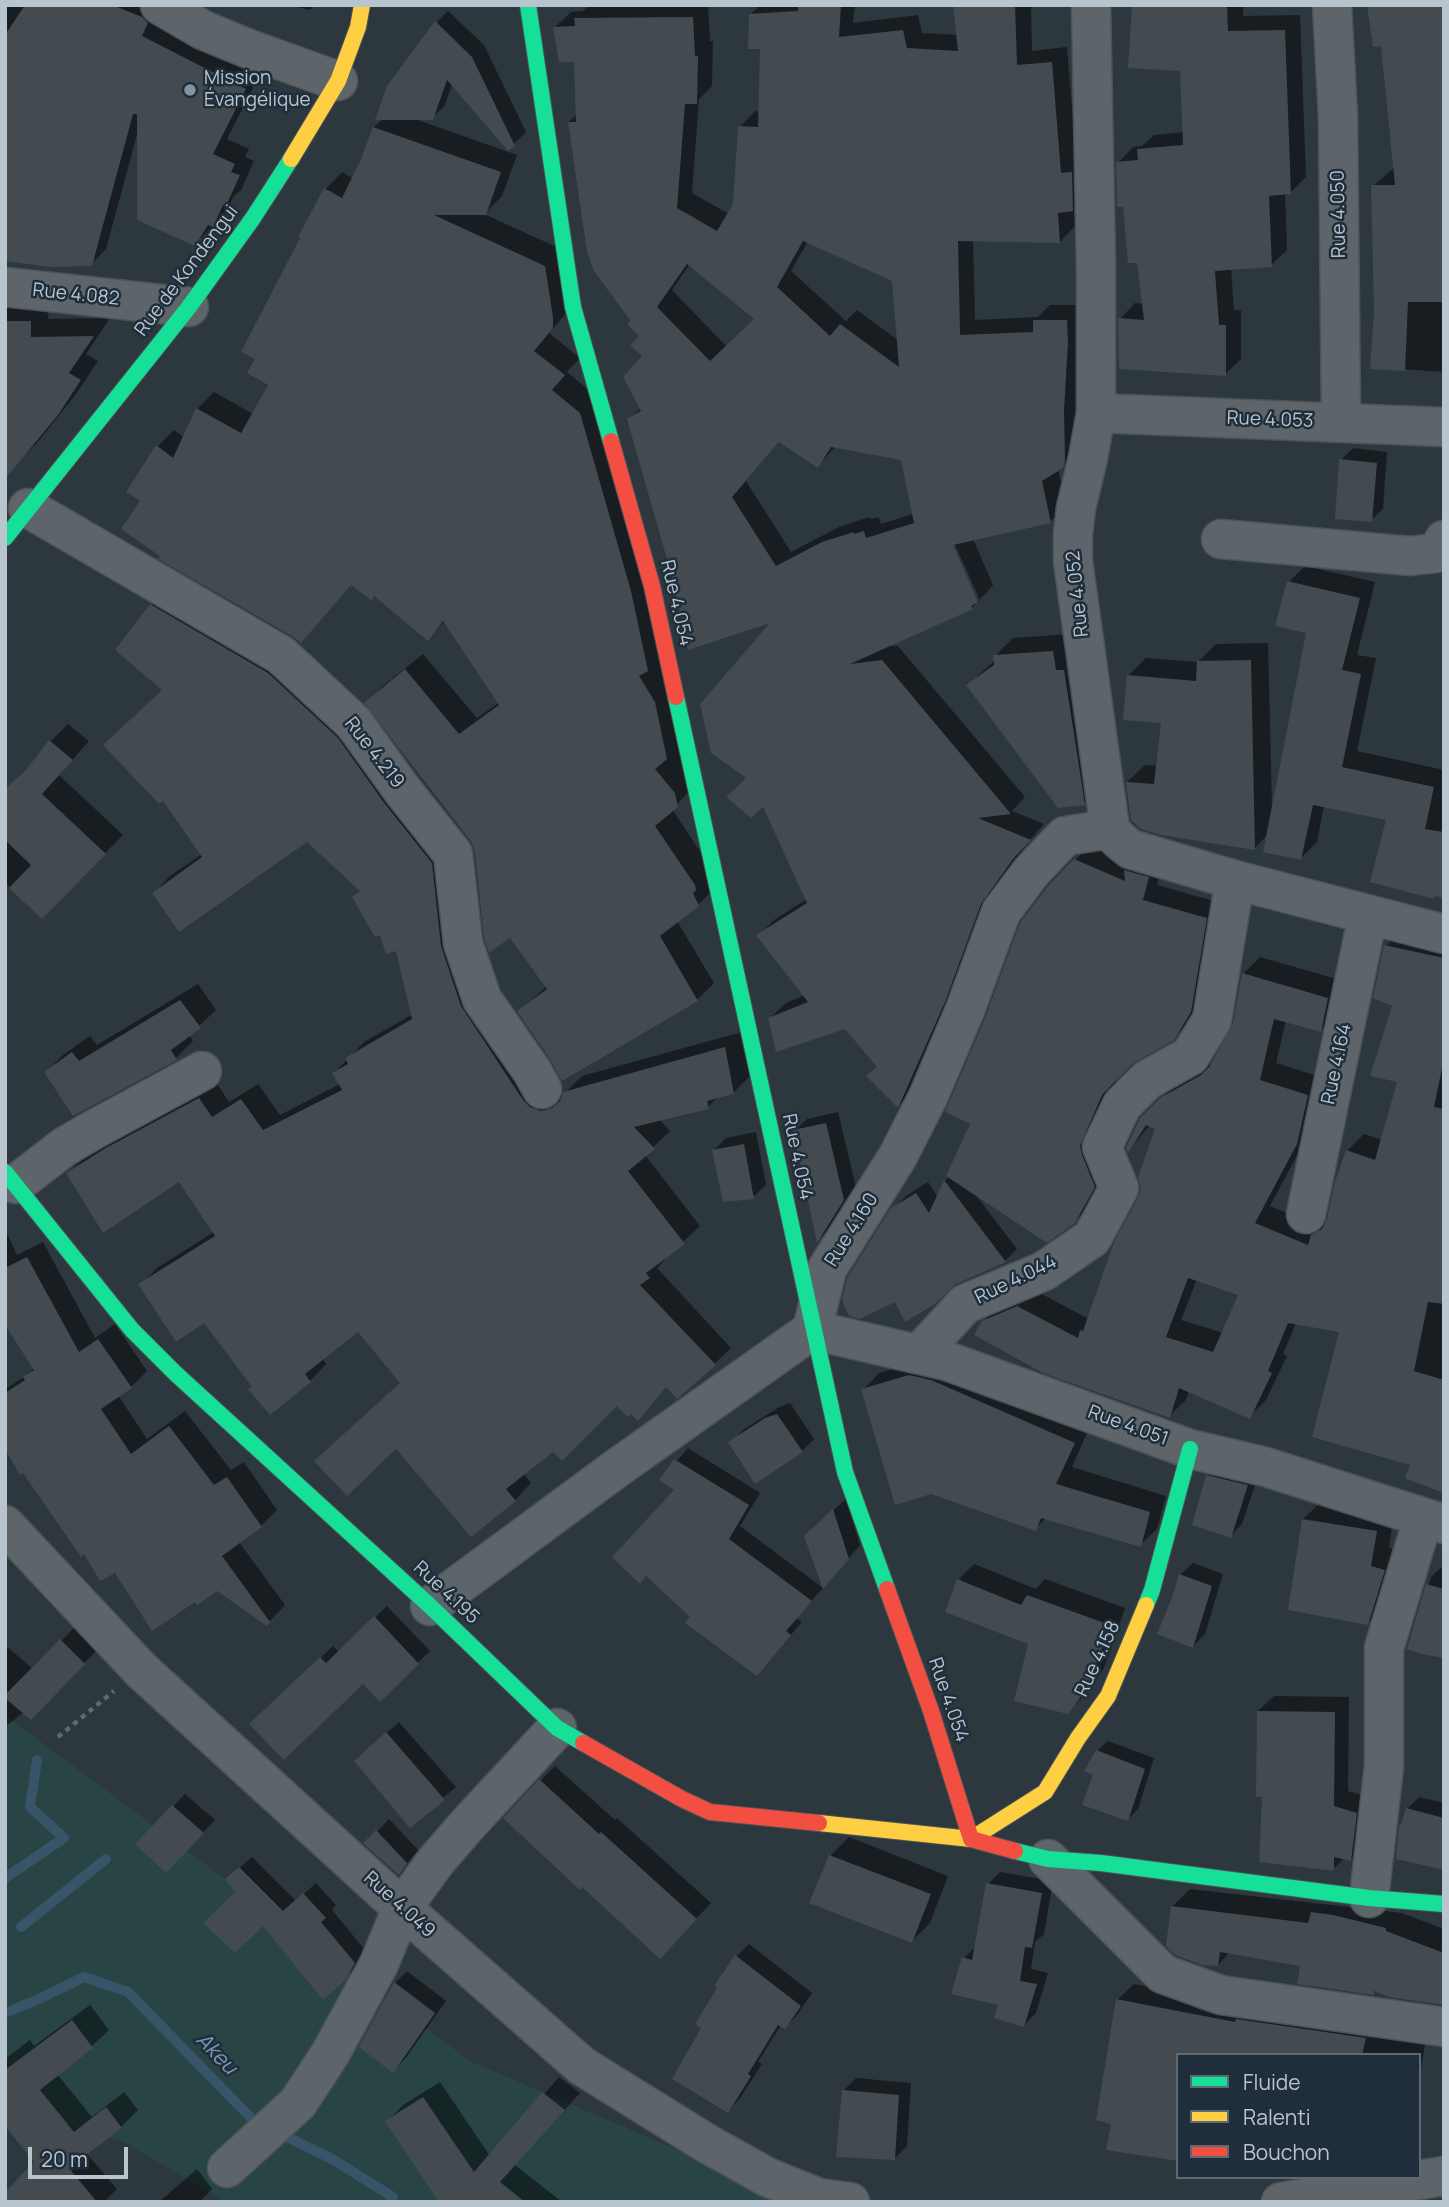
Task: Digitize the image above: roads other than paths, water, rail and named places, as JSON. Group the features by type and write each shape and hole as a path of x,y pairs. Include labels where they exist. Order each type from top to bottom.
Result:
{"street":[{"path":"160,5 203,30 338,81"},
{"name":"Rue de Kondengui","path":"5,538 189,307 260,207 338,81 358,27 362,5"},
{"name":"Rue 4.054","path":"528,5 573,307 652,586 845,1472 931,1711 971,1839"},
{"name":"Rue 4.052","path":"1091,5 1096,413 1076,508 1073,561 1110,829"},
{"name":"Rue 4.050","path":"1332,5 1338,116 1341,423"},
{"name":"Rue 4.082","path":"5,287 189,307"},
{"name":"Rue 4.053","path":"1096,413 1444,427"},
{"name":"Rue 4.219","path":"28,508 281,655 354,723 453,854 463,943 482,999 542,1089"},
{"path":"1221,539 1410,556 1437,553 1444,540"},
{"path":"1110,829 1130,849 1235,880 1444,934"},
{"name":"Rue 4.160","path":"813,1330 827,1269 898,1156 929,1097 1001,912 1031,872 1065,836 1110,829"},
{"name":"Rue 4.044","path":"919,1354 965,1304 1044,1271 1092,1238 1119,1188 1102,1147 1122,1105 1147,1080 1190,1056 1212,1020 1235,880"},
{"name":"Rue 4.164","path":"1306,1214 1368,915"},
{"path":"11,1178 202,1071"},
{"name":"Rue 4.195","path":"11,1178 132,1330 175,1373 430,1606 557,1728 710,1812 971,1839"},
{"path":"430,1606 617,1468 813,1330"},
{"name":"Rue 4.051","path":"813,1330 960,1366 1190,1449 1265,1467 1433,1522"},
{"name":"Rue 4.158","path":"971,1839 1045,1792 1108,1696 1152,1590 1190,1449"},
{"path":"1369,1898 1384,1766 1384,1648 1433,1522"},
{"name":"Rue 4.049","path":"5,1525 141,1670 402,1908 582,2066 706,2143 767,2177 819,2198 850,2202"},
{"path":"228,2168 298,2103 330,2054 379,1964 402,1908 436,1861 557,1728"},
{"path":"971,1839 1048,1859 1101,1863 1369,1898 1444,1904"},
{"path":"1048,1859 1163,1974 1221,1995 1444,2027"},
{"path":"1281,2202 1444,2176"}],"waterway":[{"path":"5,1878 64,1838 30,1807 37,1760"},
{"path":"21,1927 106,1859"},
{"name":"Akeu","path":"5,2013 84,1977 128,1992 255,2122 262,2125"},
{"name":"Akeu","path":"279,2133 334,2160 393,2197 391,2202"}],"place":[{"name":"Mission Évangélique","path":"190,90"}]}
